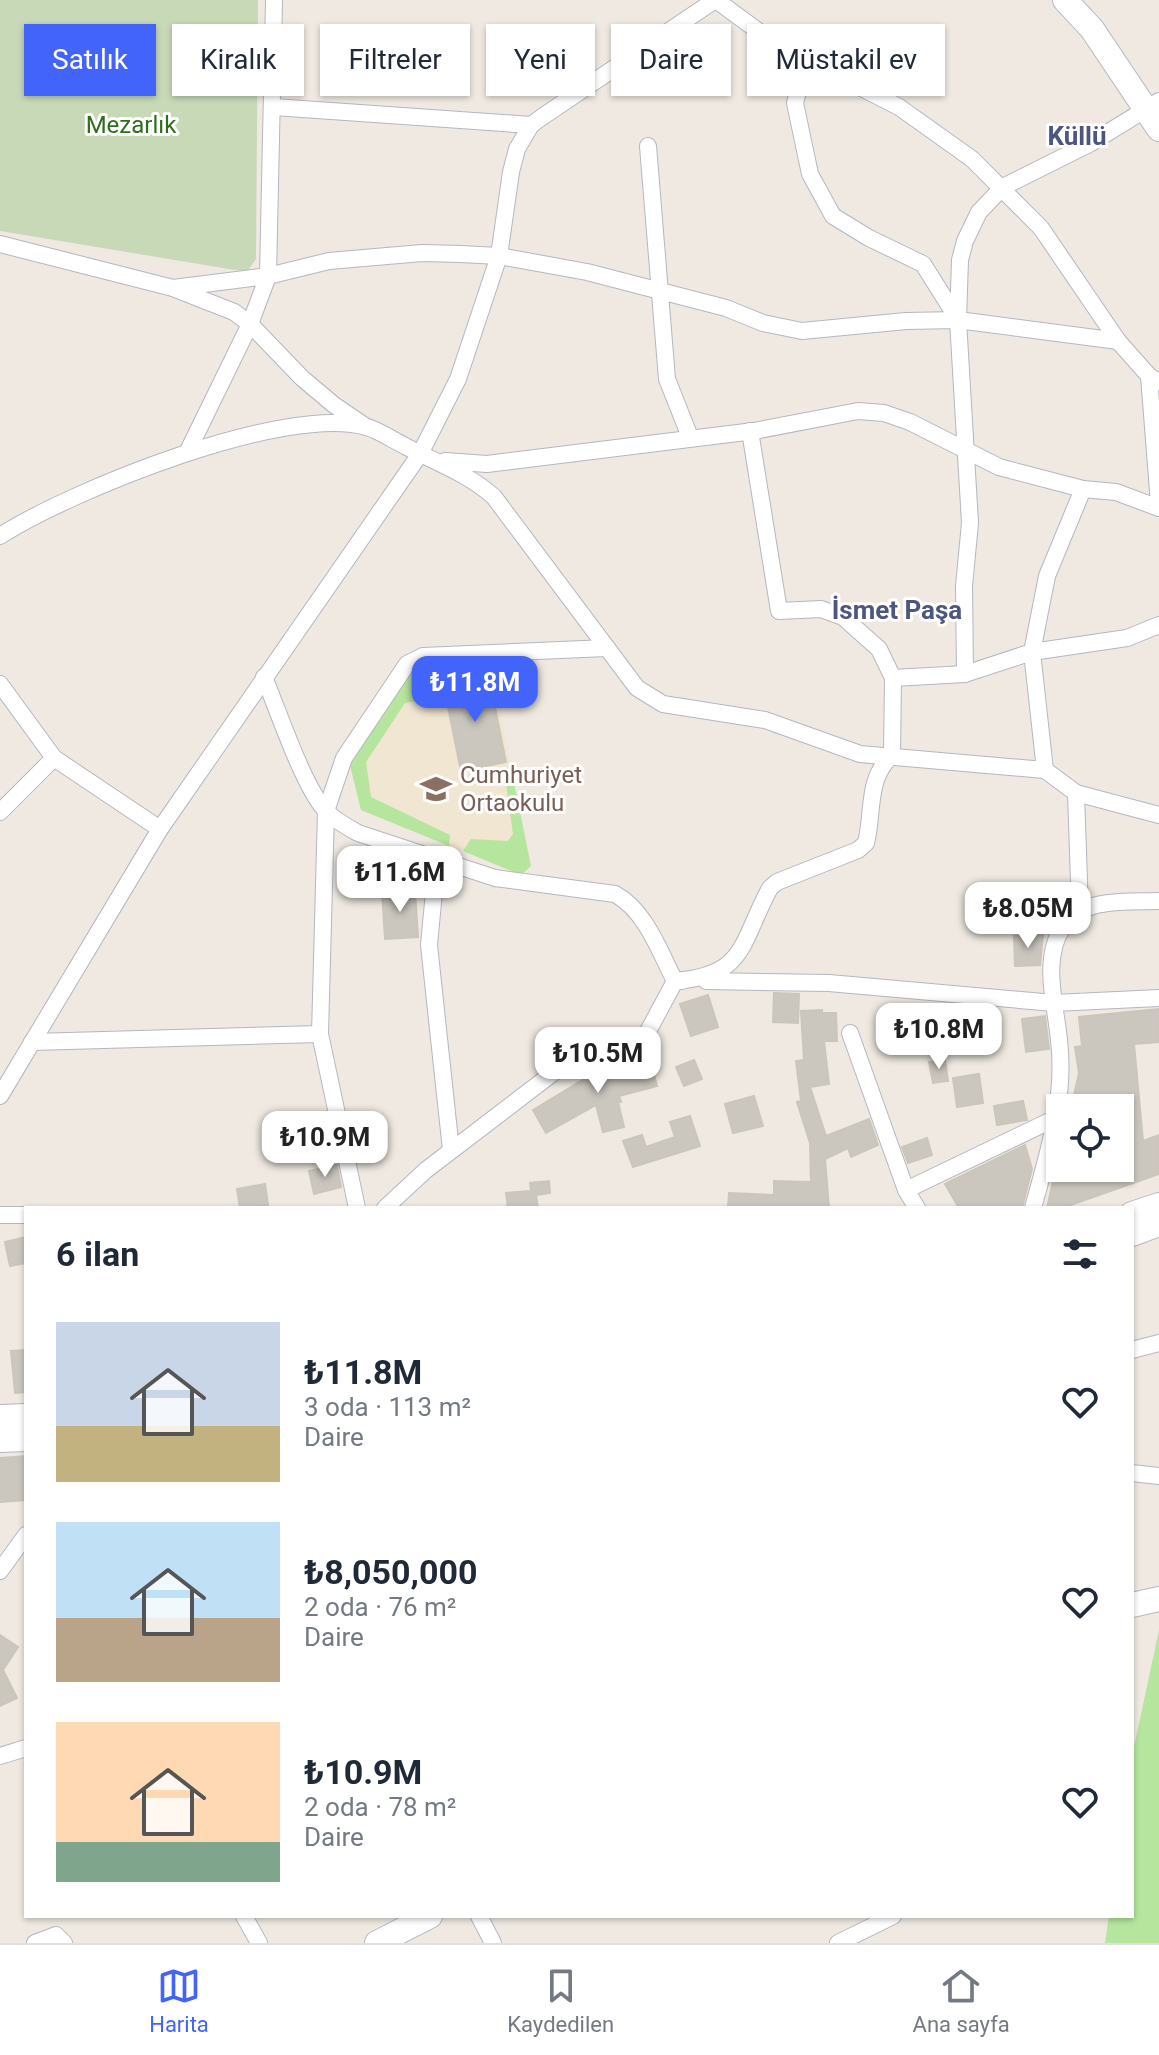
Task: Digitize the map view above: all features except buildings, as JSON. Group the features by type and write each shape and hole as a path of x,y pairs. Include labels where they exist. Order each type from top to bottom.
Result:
{"street":[{"path":"187,453 250,324 268,276 274,0"},
{"path":"0,1096 160,829 420,454 458,379 499,256 514,161 523,136 531,125 716,0 749,24"},
{"path":"965,674 964,586 970,523 958,320 960,260 965,241 979,212 1003,187 1155,112 1092,29 1065,0"},
{"path":"797,96 795,103 810,174 833,216 869,238 923,264 958,320"},
{"path":"420,454 455,463 487,464 750,431 858,411 884,413 910,422 999,467 1083,489 1116,492 1159,506 1154,379 1118,341 1041,228 1003,187 972,159 899,107 877,96"},
{"path":"274,107 531,125"},
{"path":"648,146 667,379 690,437"},
{"path":"0,244 173,288 234,312 334,405 366,427 475,481 494,497 637,688 663,704 754,718 789,727 860,754 1045,770 1076,793 1159,815"},
{"path":"173,288 268,276 329,261 373,256 422,253 499,256 587,272 726,308 763,323 802,331 906,321 958,320 1118,341"},
{"path":"0,536 58,504 218,443 324,423 366,427"},
{"path":"675,981 701,979 730,965 770,888 777,882 858,850 866,843 879,767 892,755 893,678 879,649 843,617 821,609 779,611 750,431"},
{"path":"1045,770 1032,652 1047,576 1083,489"},
{"path":"893,678 965,674 1032,652 1127,638 1159,625"},
{"path":"357,1206 320,1034 326,811 344,758 407,664 423,656 607,648"},
{"path":"264,677 310,787 326,811 339,823 358,833 495,878 615,894 638,912 675,981"},
{"path":"0,684 54,758 160,829"},
{"path":"0,812 54,758"},
{"path":"1076,793 1080,911"},
{"path":"437,860 429,945 451,1150"},
{"path":"1059,1094 1060,1045 1052,975 1056,943 1063,926 1080,911 1092,906 1159,901"},
{"path":"675,981 829,983 1054,1003 1159,998"},
{"path":"387,1206 451,1150 526,1091 571,1061 646,1035 675,981"},
{"path":"850,1033 906,1190 916,1206"},
{"path":"32,1042 320,1034"},
{"path":"906,1190 1046,1123"},
{"path":"1034,1206 1046,1161"},
{"path":"1134,1213 1159,1205"},
{"path":"0,1215 24,1215"},
{"path":"1134,1233 1159,1224"},
{"path":"1134,1349 1159,1343"},
{"path":"0,1417 24,1416"},
{"path":"0,1440 24,1439"},
{"path":"1134,1473 1159,1476"},
{"path":"0,1571 24,1538"},
{"path":"1134,1605 1159,1599"},
{"path":"0,1756 24,1749"},
{"path":"245,1918 259,1943"},
{"path":"377,1943 426,1918"},
{"path":"480,1918 493,1943"},
{"path":"838,1943 889,1918"},
{"path":"35,1943 56,1935 64,1943"}],"shaded area":[{"name":"Cumhuriyet Ortaokulu","path":"485,664 492,672 531,866 521,875 361,810 350,765 411,671"}],"green space":[{"name":"Mezarlık","path":"0,0 258,0 258,24 172,24 172,96 257,96 256,259 247,272 0,231"},
{"path":"485,664 492,672 483,677 441,684 441,697 405,703 366,762 371,797 450,835 449,846 361,810 350,765 411,671"},
{"path":"511,768 531,866 521,875 463,851 471,839 508,841 513,834 504,769"},
{"path":"1159,1630 1159,1943 1105,1943 1109,1918 1134,1918 1134,1747"}],"place":[{"name":"Cumhuriyet Ortaokulu","path":"436,789"}],"district":[{"name":"Küllü","path":"1077,136"},
{"name":"İsmet Paşa","path":"897,610"}]}
